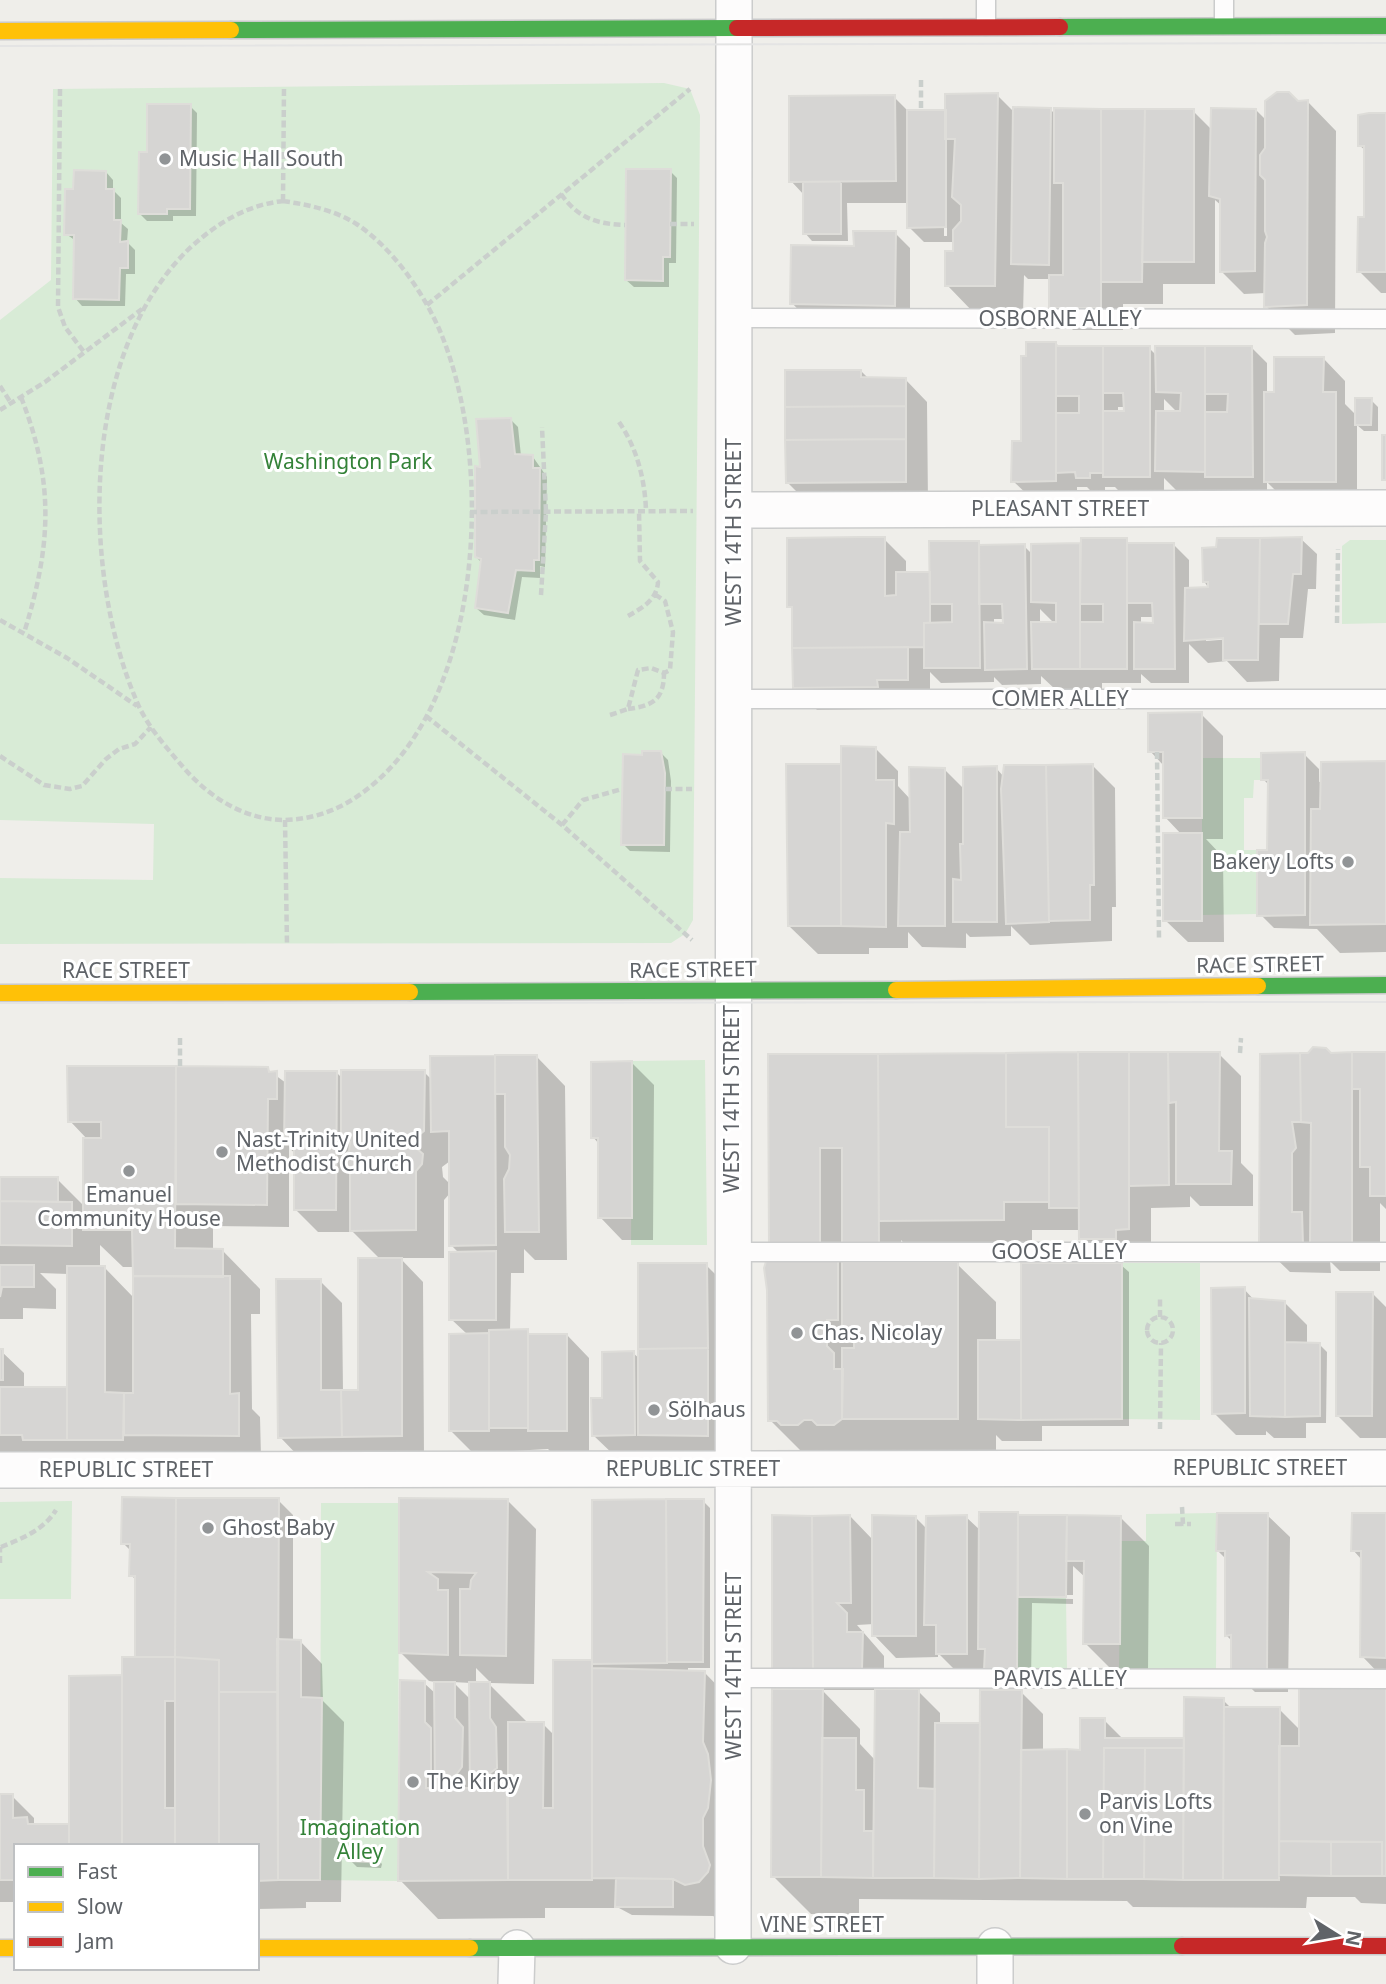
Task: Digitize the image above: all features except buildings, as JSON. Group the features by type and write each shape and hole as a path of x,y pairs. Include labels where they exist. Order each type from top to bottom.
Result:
{"street":[{"path":"0,30 735,13 986,26 1386,26"},
{"name":"WEST 14TH STREET","path":"733,1946 735,13"},
{"name":"PLEASANT STREET","path":"734,510 1386,508"},
{"name":"RACE STREET","path":"0,993 732,991 1386,985"},
{"name":"REPUBLIC STREET","path":"0,1470 1386,1468"},
{"path":"995,1946 995,1984"},
{"name":"VINE STREET","path":"259,1948 1386,1946"},
{"path":"516,1984 517,1948"}],"lane":[{"path":"986,0 986,26"},
{"path":"1224,0 1224,25"},
{"name":"OSBORNE ALLEY","path":"734,318 1386,318"},
{"name":"COMER ALLEY","path":"733,699 1386,699"},
{"name":"GOOSE ALLEY","path":"733,1252 1386,1252"},
{"name":"PARVIS ALLEY","path":"734,1678 1386,1679"}],"path":[{"path":"921,80 921,110"},
{"path":"283,201 284,88"},
{"path":"60,89 58,307 65,327 84,352"},
{"path":"427,305 690,89"},
{"path":"561,194 572,209 586,218 601,224 625,225"},
{"path":"283,201 309,205 358,225 386,249 427,305 440,332 458,394 465,429 470,512 469,560 459,624 443,676 426,716 392,768 368,789 347,804 321,815 285,820 265,819 236,809 214,796 192,778 138,706 120,656 111,616 103,569 100,517 107,422 122,362 142,309 169,268 205,234 258,204 283,201"},
{"path":"670,224 699,225"},
{"path":"0,410 142,309"},
{"path":"0,386 11,403"},
{"path":"21,397 36,436 46,512 45,555 24,633"},
{"path":"619,422 631,439 636,463 643,474 646,511"},
{"path":"541,595 546,512 542,427"},
{"path":"628,616 656,595 658,582 640,561 639,511"},
{"path":"470,512 696,511"},
{"path":"1337,623 1338,547"},
{"path":"610,715 651,705 663,692 664,673 672,665 672,625 665,601 656,595"},
{"path":"1,622 24,633 138,706"},
{"path":"628,709 638,670 651,668 664,673"},
{"path":"426,716 640,890 698,946"},
{"path":"0,756 44,785 70,789 82,786 106,759 119,749 135,744 152,726"},
{"path":"1157,752 1161,900 1159,938"},
{"path":"562,825 583,800 622,789"},
{"path":"665,789 692,789"},
{"path":"285,820 287,946"},
{"path":"180,1038 180,1066"},
{"path":"1240,1053 1241,1038"},
{"path":"1160,1299 1160,1317"},
{"path":"1160,1317 1168,1319 1173,1329 1168,1340 1161,1342 1152,1340 1148,1332 1152,1320 1160,1317"},
{"path":"1160,1431 1161,1342"},
{"path":"0,1563 0,1547 46,1523 60,1502"},
{"path":"1182,1507 1183,1524"},
{"path":"1175,1524 1191,1524"}],"green space":[{"name":"Washington Park","path":"664,83 690,89 700,115 693,920 685,934 671,943 0,944 0,878 153,880 154,824 0,820 0,320 51,280 53,89"},
{"path":"1350,540 1386,540 1386,623 1342,624 1342,546"},
{"path":"1202,758 1261,758 1261,780 1254,780 1253,798 1244,798 1244,850 1257,850 1257,914 1202,915"},
{"path":"705,1060 707,1245 631,1245 632,1061"},
{"path":"1122,1263 1200,1263 1200,1420 1122,1419"},
{"path":"72,1501 71,1599 0,1599 0,1502"},
{"name":"Imagination Alley","path":"321,1503 399,1503 398,1881 320,1880"},
{"path":"1217,1513 1216,1670 1119,1669 1121,1541 1146,1541 1146,1514"},
{"path":"1018,1597 1066,1597 1067,1670 1017,1670"}],"tram line":[{"path":"0,46 1386,43"},
{"path":"0,1003 1386,1002"}],"traffic: fast":[{"path":"1060,27 1386,26"},
{"path":"231,30 737,28"},
{"path":"1258,986 1386,985"},
{"path":"410,992 896,990"},
{"path":"470,1948 1182,1946"}],"traffic: slow":[{"path":"0,31 231,30"},
{"path":"896,990 1258,986"},
{"path":"0,993 410,992"},
{"path":"0,1948 14,1948"},
{"path":"259,1948 470,1948"}],"traffic: jam":[{"path":"737,28 1060,27"},
{"path":"1182,1946 1386,1946"}],"place":[{"name":"Music Hall South","path":"165,159"},
{"name":"Bakery Lofts","path":"1348,862"},
{"name":"Nast-Trinity United Methodist Church","path":"222,1152"},
{"name":"Emanuel Community House","path":"129,1171"},
{"name":"Chas. Nicolay","path":"797,1333"},
{"name":"Sölhaus","path":"654,1410"},
{"name":"Ghost Baby","path":"208,1528"},
{"name":"The Kirby","path":"413,1782"},
{"name":"Parvis Lofts on Vine","path":"1085,1814"}]}
